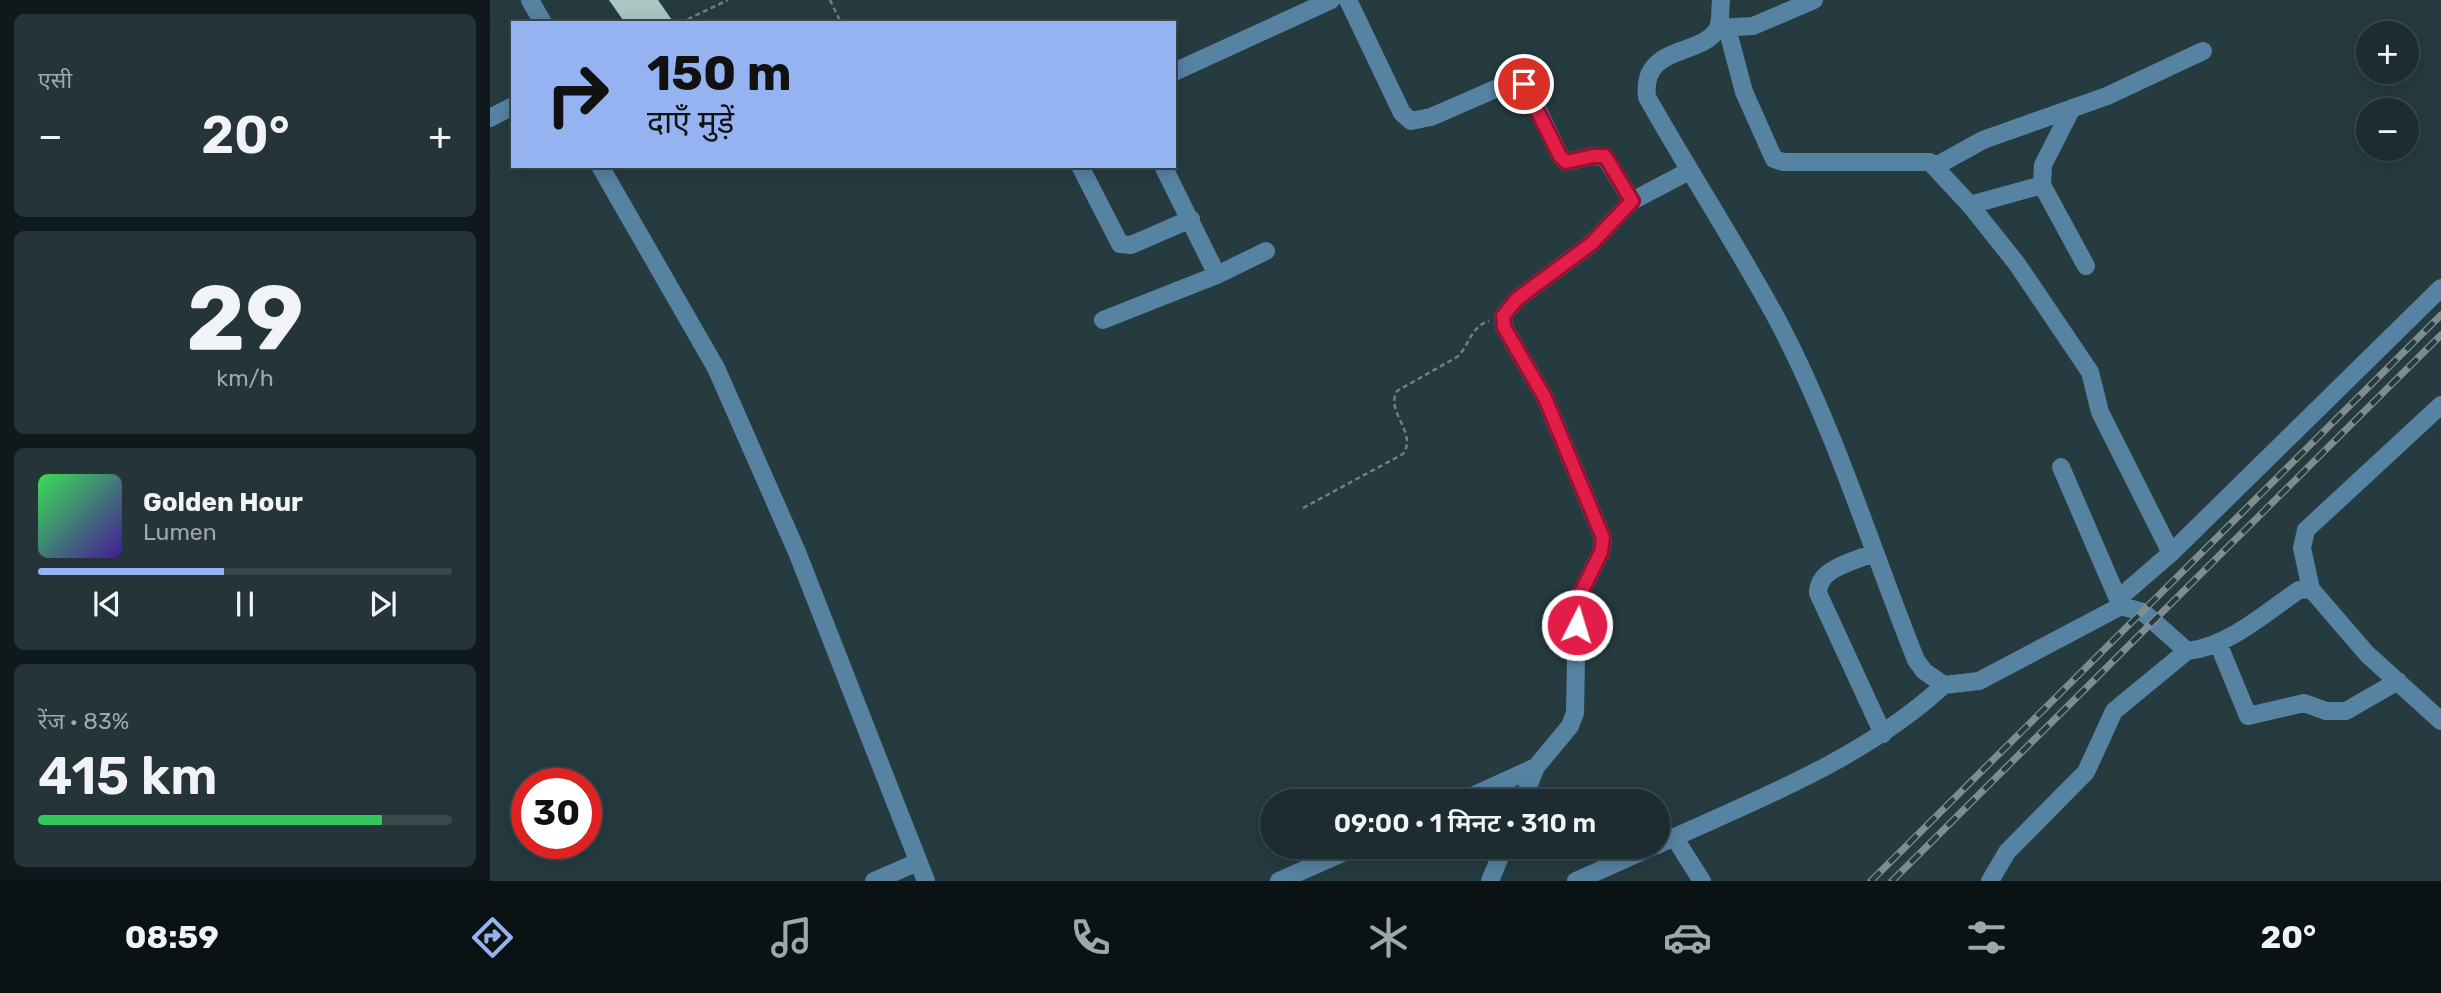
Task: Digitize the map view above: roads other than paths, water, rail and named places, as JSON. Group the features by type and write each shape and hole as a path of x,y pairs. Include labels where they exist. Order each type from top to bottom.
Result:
{"street":[{"path":"530,0 542,21"},
{"path":"1176,71 1331,0"},
{"path":"1348,0 1402,113 1411,121 1431,117 1516,80 1529,91 1560,156 1566,162 1605,156 1632,201"},
{"path":"1721,0 1723,28 1744,92 1774,159 1783,162 1922,160 1936,166 1970,205 2017,264 2090,372 2100,412 2171,553"},
{"path":"1814,0 1753,26 1723,28 1653,67 1645,81 1647,97 1778,322 1835,446 1873,553 1916,660 1924,671 1944,685"},
{"path":"1936,166 1983,140 2072,108 2203,51"},
{"path":"490,118 511,107"},
{"path":"2072,108 2043,165 2042,185 2086,266"},
{"path":"601,168 716,368 797,552 926,881"},
{"path":"1081,168 1121,244 1131,245 1191,219"},
{"path":"1164,168 1217,275"},
{"path":"1527,789 1536,768 1570,726 1576,713 1577,601 1601,552 1603,538 1545,398 1504,327 1503,316 1517,299 1591,244 1632,201 1689,171"},
{"path":"1970,205 2042,185"},
{"path":"1103,320 1217,275 1266,251"},
{"path":"1670,839 1763,797 1882,734 1921,707 1944,685 1979,681 2120,603 2441,288"},
{"path":"2441,405 2305,530 2302,548 2311,589 2368,654 2441,721"},
{"path":"2061,467 2120,603 2143,612 2187,651"},
{"path":"1873,553 1824,575 1818,583 1818,593 1882,734"},
{"path":"1990,881 2007,852 2086,772 2114,711 2187,651 2218,643 2299,590 2311,589"},
{"path":"2218,643 2248,716 2304,703 2326,711 2346,711 2398,681"},
{"path":"1488,789 1536,768"},
{"path":"1674,837 1702,881"},
{"path":"1279,881 1329,859"},
{"path":"1490,881 1499,859"},
{"path":"1576,881 1625,859"},
{"path":"874,881 918,862"}],"railway":[{"path":"1871,881 2441,315"},
{"path":"1892,881 2441,335"}]}
